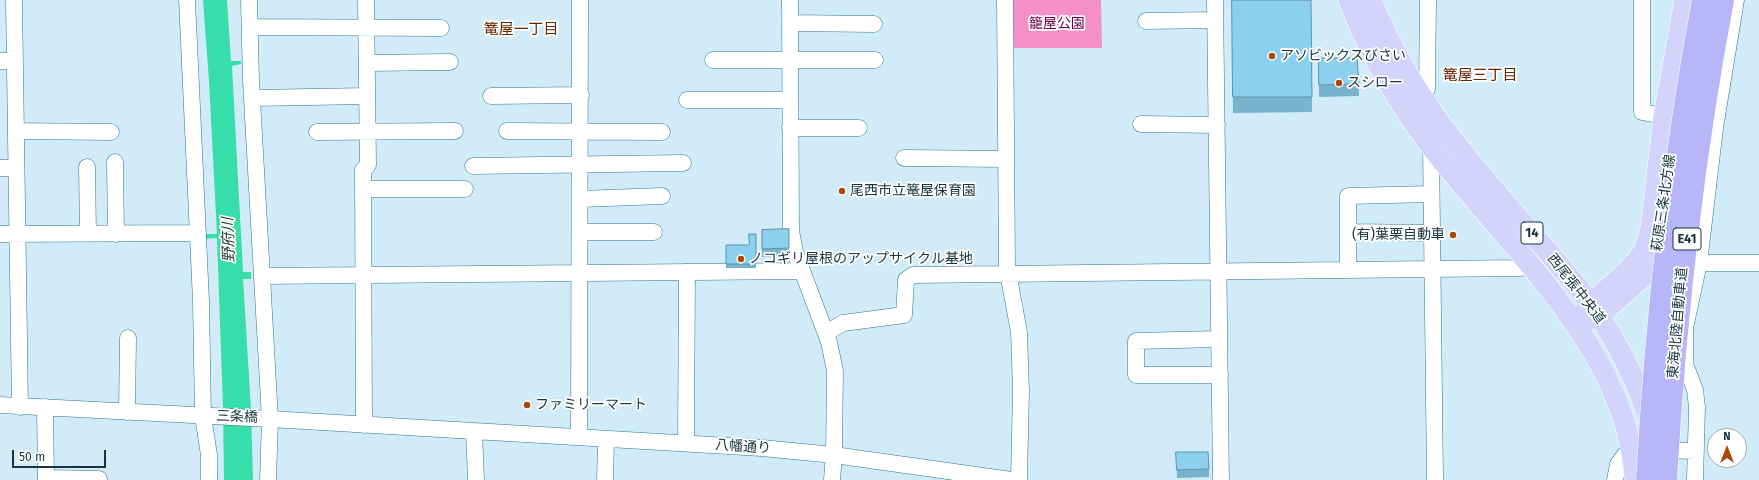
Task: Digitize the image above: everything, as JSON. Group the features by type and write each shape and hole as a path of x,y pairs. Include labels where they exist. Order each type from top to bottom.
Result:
{"highway":[{"name":"東海北陸自動車道","path":"1647,480 1654,368 1670,214 1681,130 1703,0"},
{"name":"東海北陸自動車道","path":"1666,480 1680,303 1690,214 1700,134 1723,0"}],"main road":[{"name":"西尾張中央道","path":"1349,0 1376,62 1410,118 1431,146 1550,289 1576,324 1609,383 1626,426 1631,446 1635,480"},
{"name":"西尾張中央道","path":"1371,0 1396,55 1448,135 1595,310 1629,369 1639,392 1658,450 1662,480"},
{"name":"萩原三条北方線","path":"1595,310 1632,266 1644,249 1650,229 1664,116 1685,0"},
{"name":"萩原三条北方線","path":"1576,324 1647,273 1653,266 1657,256 1676,118 1697,0"}],"street":[{"path":"14,0 7,32 7,61 16,131 20,407"},
{"path":"187,0 201,300 203,416 209,455 209,480"},
{"path":"249,0 252,98 270,419 268,480"},
{"path":"364,425 363,170 368,165 366,0"},
{"path":"579,437 581,130 580,0"},
{"path":"790,0 791,231 795,252 801,270 829,342 834,371 834,455 832,480"},
{"path":"1004,0 1007,267 1019,332 1022,391 1020,480"},
{"path":"1215,0 1221,480"},
{"path":"1420,93 1427,89 1428,0"},
{"path":"1642,0 1642,112 1664,116"},
{"path":"1695,480 1698,407 1695,390 1685,364 1685,328 1699,263 1715,128 1736,0"},
{"path":"1146,21 1216,20"},
{"path":"790,24 874,24"},
{"path":"250,27 441,28"},
{"path":"714,60 875,60"},
{"path":"367,63 450,62"},
{"path":"491,96 581,95"},
{"path":"252,98 367,96"},
{"path":"687,100 790,100"},
{"path":"1140,124 1217,125"},
{"path":"790,128 859,128"},
{"path":"507,131 581,130 662,132"},
{"path":"16,131 111,132"},
{"path":"317,132 455,131"},
{"path":"1431,146 1435,480"},
{"path":"904,158 1006,160"},
{"path":"115,162 116,234"},
{"path":"472,166 683,163"},
{"path":"87,167 88,234"},
{"path":"0,168 16,168"},
{"path":"363,189 465,189"},
{"path":"1348,270 1348,196 1431,194"},
{"path":"580,199 662,196"},
{"path":"580,232 654,232"},
{"path":"1348,232 1432,233"},
{"path":"0,234 198,233"},
{"path":"1699,263 1759,263"},
{"path":"826,333 843,323 904,316 906,280 913,275 1531,267"},
{"path":"263,276 801,270"},
{"path":"686,443 687,272"},
{"path":"128,338 128,412"},
{"path":"1219,340 1136,341 1136,375 1220,375"},
{"name":"三条橋","path":"0,405 364,425"},
{"path":"45,407 46,479 99,479"},
{"name":"八幡通り","path":"364,425 762,448 834,455 1012,480"},
{"path":"474,431 476,480"},
{"path":"605,480 606,439"},
{"path":"1615,480 1618,464 1631,446"},
{"path":"1658,450 1696,451"}],"green space":[{"name":"籠屋公園","path":"1013,0 1101,0 1102,48 1013,48"}],"water":[{"name":"野府川","path":"203,0 227,0 231,61 241,61 241,64 232,66 243,272 251,272 251,279 243,279 251,409 253,480 224,480 217,238 205,239 206,234 217,234"}],"building":[{"name":"アソビックスびさい","path":"1232,0 1311,0 1312,97 1233,97"},
{"path":"1319,58 1357,58 1359,84 1319,85"},
{"path":"789,229 789,248 762,249 762,230"},
{"name":"ノコギリ屋根のアップサイクル基地","path":"749,234 756,234 756,264 726,264 726,245 749,245"},
{"path":"1176,452 1208,452 1209,469 1177,470"}],"place":[{"name":"アソビックスびさい","path":"1272,56"},
{"name":"スシロー","path":"1339,83"},
{"name":"尾西市立篭屋保育園","path":"842,191"},
{"name":"(有)葉栗自動車","path":"1453,235"},
{"name":"ノコギリ屋根のアップサイクル基地","path":"741,259"},
{"name":"ファミリーマート","path":"527,405"}],"district":[{"name":"篭屋一丁目","path":"521,30"},
{"name":"篭屋三丁目","path":"1480,76"}]}
